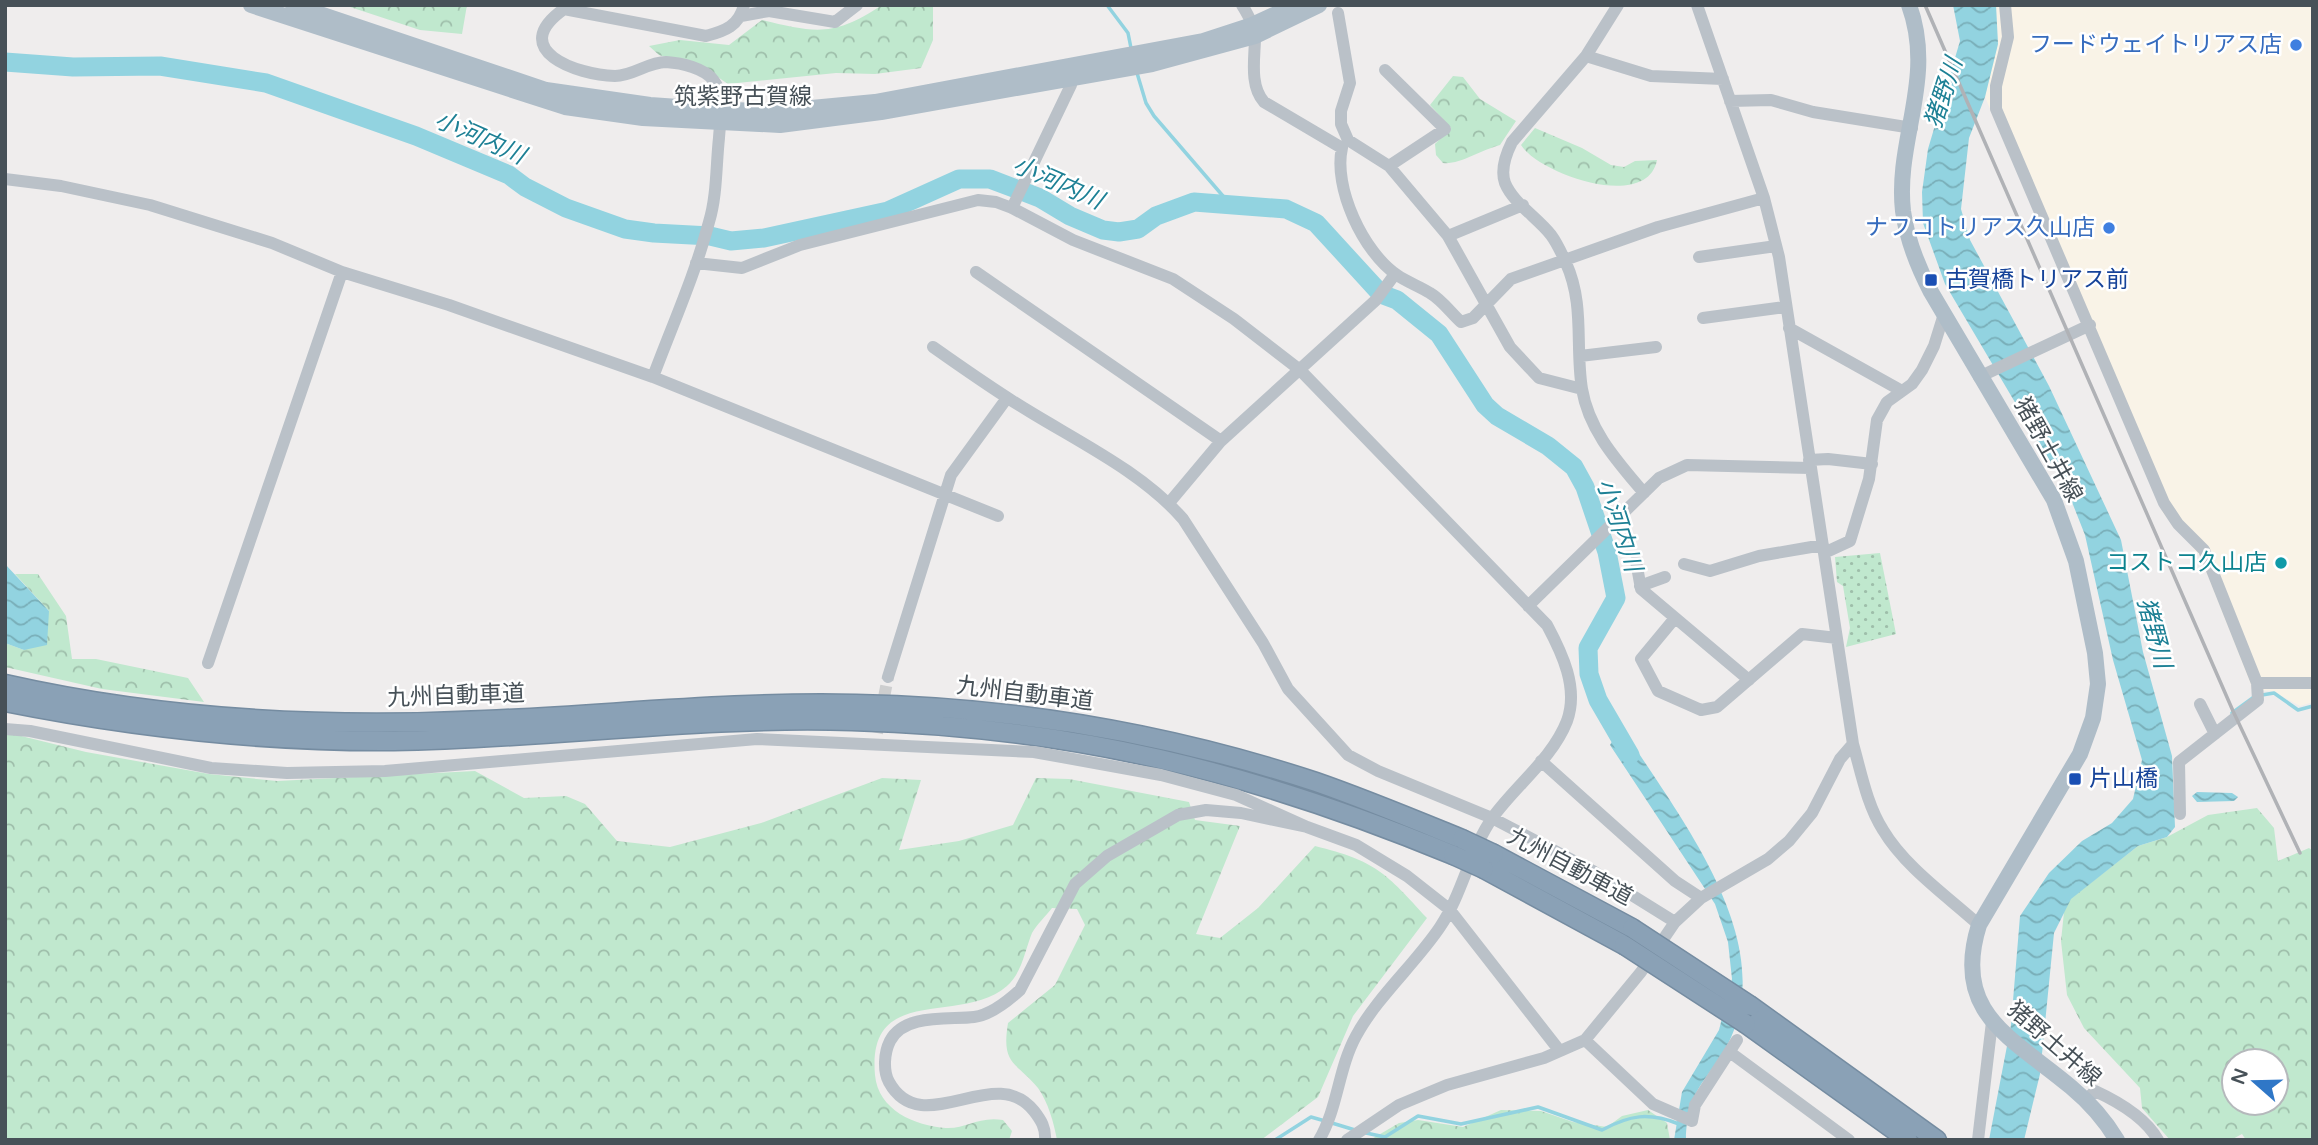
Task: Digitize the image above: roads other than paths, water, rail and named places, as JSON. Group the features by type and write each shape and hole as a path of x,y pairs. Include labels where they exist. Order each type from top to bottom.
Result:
{"highway":[{"name":"九州自動車道","path":"5,684 174,714 332,724 485,720 763,704 855,704 975,710 1096,727 1213,751 1317,783 1489,861 1751,1006 1937,1140"},
{"name":"九州自動車道","path":"5,702 131,726 307,740 423,740 796,721 905,723 1028,733 1138,752 1206,768 1457,847"},
{"name":"九州自動車道","path":"1628,936 1908,1140"}],"main road":[{"name":"筑紫野古賀線","path":"251,5 554,104 594,113 720,117 875,102 1203,41 1254,30 1296,5"},
{"name":"筑紫野古賀線","path":"293,5 546,90 780,125 841,118 1186,56 1319,5"},
{"name":"猪野土井線","path":"1909,5 1918,31 1920,59 1905,171 1903,211 1919,269 1944,314 1986,374 2044,479 2064,525 2086,609 2098,684 2093,718 2080,754 1979,925 1973,945 1972,983 1977,998 1996,1026 2085,1100 2117,1140"}],"street":[{"path":"653,377 698,259 710,219 720,117 716,82 704,71 665,62 652,64 626,75 612,76 556,63 547,53 543,40 551,12 577,10 706,36 724,31 743,11 800,11 835,22 857,5"},
{"path":"1242,5 1254,30 1256,93 1264,102 1389,166 1448,236 1510,347 1539,378 1582,389"},
{"path":"1618,5 1586,56 1525,125 1504,157 1505,183 1551,236 1566,262 1578,299 1582,389 1588,413 1609,452 1644,493"},
{"path":"1697,5 1763,198 1776,246 1853,744 1882,830 1899,852 1979,925"},
{"path":"2005,5 2008,37 1996,86 1996,109 2164,503 2178,524 2204,550 2257,683 2258,700 2179,762 2180,814"},
{"path":"1338,13 1350,83 1341,111 1345,144 1339,178 1346,200 1378,257 1393,276 1432,294 1461,322 1473,318 1511,279 1566,262 1658,227 1763,198"},
{"path":"1586,56 1651,76 1723,79"},
{"path":"1385,70 1445,129 1389,166"},
{"path":"1014,204 1071,85 1070,78"},
{"path":"1730,101 1771,100 1813,112 1912,128"},
{"path":"5,179 61,186 150,205 272,243 341,272 449,305 653,377 998,516"},
{"path":"698,259 742,268 800,244 978,200 1014,204 1073,240 1173,279 1300,370 1547,625 1565,658 1570,687 1568,718 1554,747 1492,818 1442,925 1356,1034 1319,1140"},
{"path":"1448,236 1523,205"},
{"path":"1699,257 1776,246"},
{"path":"208,663 341,272"},
{"path":"976,272 1221,441"},
{"path":"1170,503 1221,441 1376,300 1393,276"},
{"path":"1703,318 1786,307"},
{"path":"1684,564 1710,570 1759,556 1824,549 1850,541 1872,464 1877,420 1887,402 1912,384 1922,370 1934,346 1944,314"},
{"path":"1986,374 2090,325"},
{"path":"1789,328 1902,391"},
{"path":"1580,356 1656,346"},
{"path":"933,347 1007,398 1098,453 1170,503 1263,643 1288,690 1348,755 1378,772 1492,818 1593,871 1675,922"},
{"path":"888,677 951,475 1007,398"},
{"path":"1528,606 1659,478 1687,465 1809,464 1828,458 1872,464"},
{"path":"1636,561 1640,586 1749,680"},
{"path":"1640,586 1665,577"},
{"path":"1675,618 1641,659 1658,691 1701,710 1717,707 1802,634 1837,638"},
{"path":"2257,683 2313,683"},
{"path":"2200,704 2215,734"},
{"path":"5,729 30,731 211,768 288,773 398,770 634,747 757,739 877,739 1034,752 1161,775 1236,795 1307,827 1356,845 1408,876 1449,909 1559,1050"},
{"path":"1347,1140 1399,1105 1447,1085 1544,1058 1585,1040 1641,972 1675,922 1700,898 1768,859 1789,841 1812,813 1840,760 1853,744"},
{"path":"1541,761 1675,881 1700,898"},
{"path":"1045,1140 1045,1130 1032,1108 1019,1098 1005,1094 985,1095 929,1107 907,1103 887,1079 884,1065 891,1039 910,1025 939,1017 975,1017 1009,1000 1020,990 1075,884 1107,856 1178,815 1217,811 1307,827"},
{"path":"1978,1140 1996,1026"},
{"path":"1585,1040 1653,1104 1692,1121 1695,1105 1737,1040"},
{"path":"1731,1053 1849,1140"},
{"path":"2085,1100 2095,1091 2115,1100 2135,1115 2158,1140"}],"water":[{"path":"1953,5 1996,5 1998,44 1985,97 1969,138 1961,209 1970,240 2049,386 2121,540 2143,652 2172,756 2175,827 2167,837 2138,846 2071,899 2054,933 2040,1074 2024,1140 1989,1140 2011,1025 2020,916 2049,873 2082,841 2112,823 2133,799 2142,760 2113,660 2085,535 2068,492 1945,284 1923,223 1922,192 1928,149 1960,41"},
{"path":"5,564 49,611 47,645 24,650 5,643"},
{"path":"1621,726 1691,833 1712,873 1730,914 1741,955 1742,996 1732,1035 1696,1093 1691,1106 1686,1140 1674,1140 1682,1092 1719,1030 1732,979 1728,942 1715,904 1610,745"},
{"path":"2197,792 2232,793 2238,797 2234,801 2197,802 2192,796"}],"waterway":[{"path":"1107,5 1128,33 1131,48"},
{"name":"小河内川","path":"5,62 73,67 160,66 266,83 416,136 509,175 525,187 566,208 625,229 654,233 710,236 731,241 764,238 888,211 959,179 990,179 1040,198 1070,216 1103,230 1119,232 1138,229 1156,216 1194,202 1286,209 1316,223 1381,294 1397,300 1439,334 1485,405 1497,416 1548,446 1574,467 1585,487 1607,552 1616,598 1588,648 1589,674 1598,700 1630,755"},
{"path":"1137,73 1146,103 1154,116 1229,203"},
{"path":"2262,695 2274,693 2298,710 2313,706"},
{"path":"2232,713 2254,697"},
{"path":"1366,1133 1385,1137 1418,1116 1461,1124 1538,1107 1602,1130 1621,1121 1639,1117 1658,1118 1679,1124"},
{"path":"1275,1140 1311,1117 1325,1121"},
{"path":"1332,1123 1355,1130"}],"tunnel":[{"path":"877,733 888,677"}],"railway":[{"path":"1925,5 2233,711 2300,853"}],"place":[{"name":"フードウェイトリアス店","path":"2296,45"},
{"name":"ナフコトリアス久山店","path":"2109,228"},
{"name":"古賀橋トリアス前","path":"1931,280"},
{"name":"コストコ久山店","path":"2281,563"},
{"name":"片山橋","path":"2075,779"}],"water label":[{"name":"猪野川","path":"1944,93"},
{"name":"猪野川","path":"2154,633"}]}
